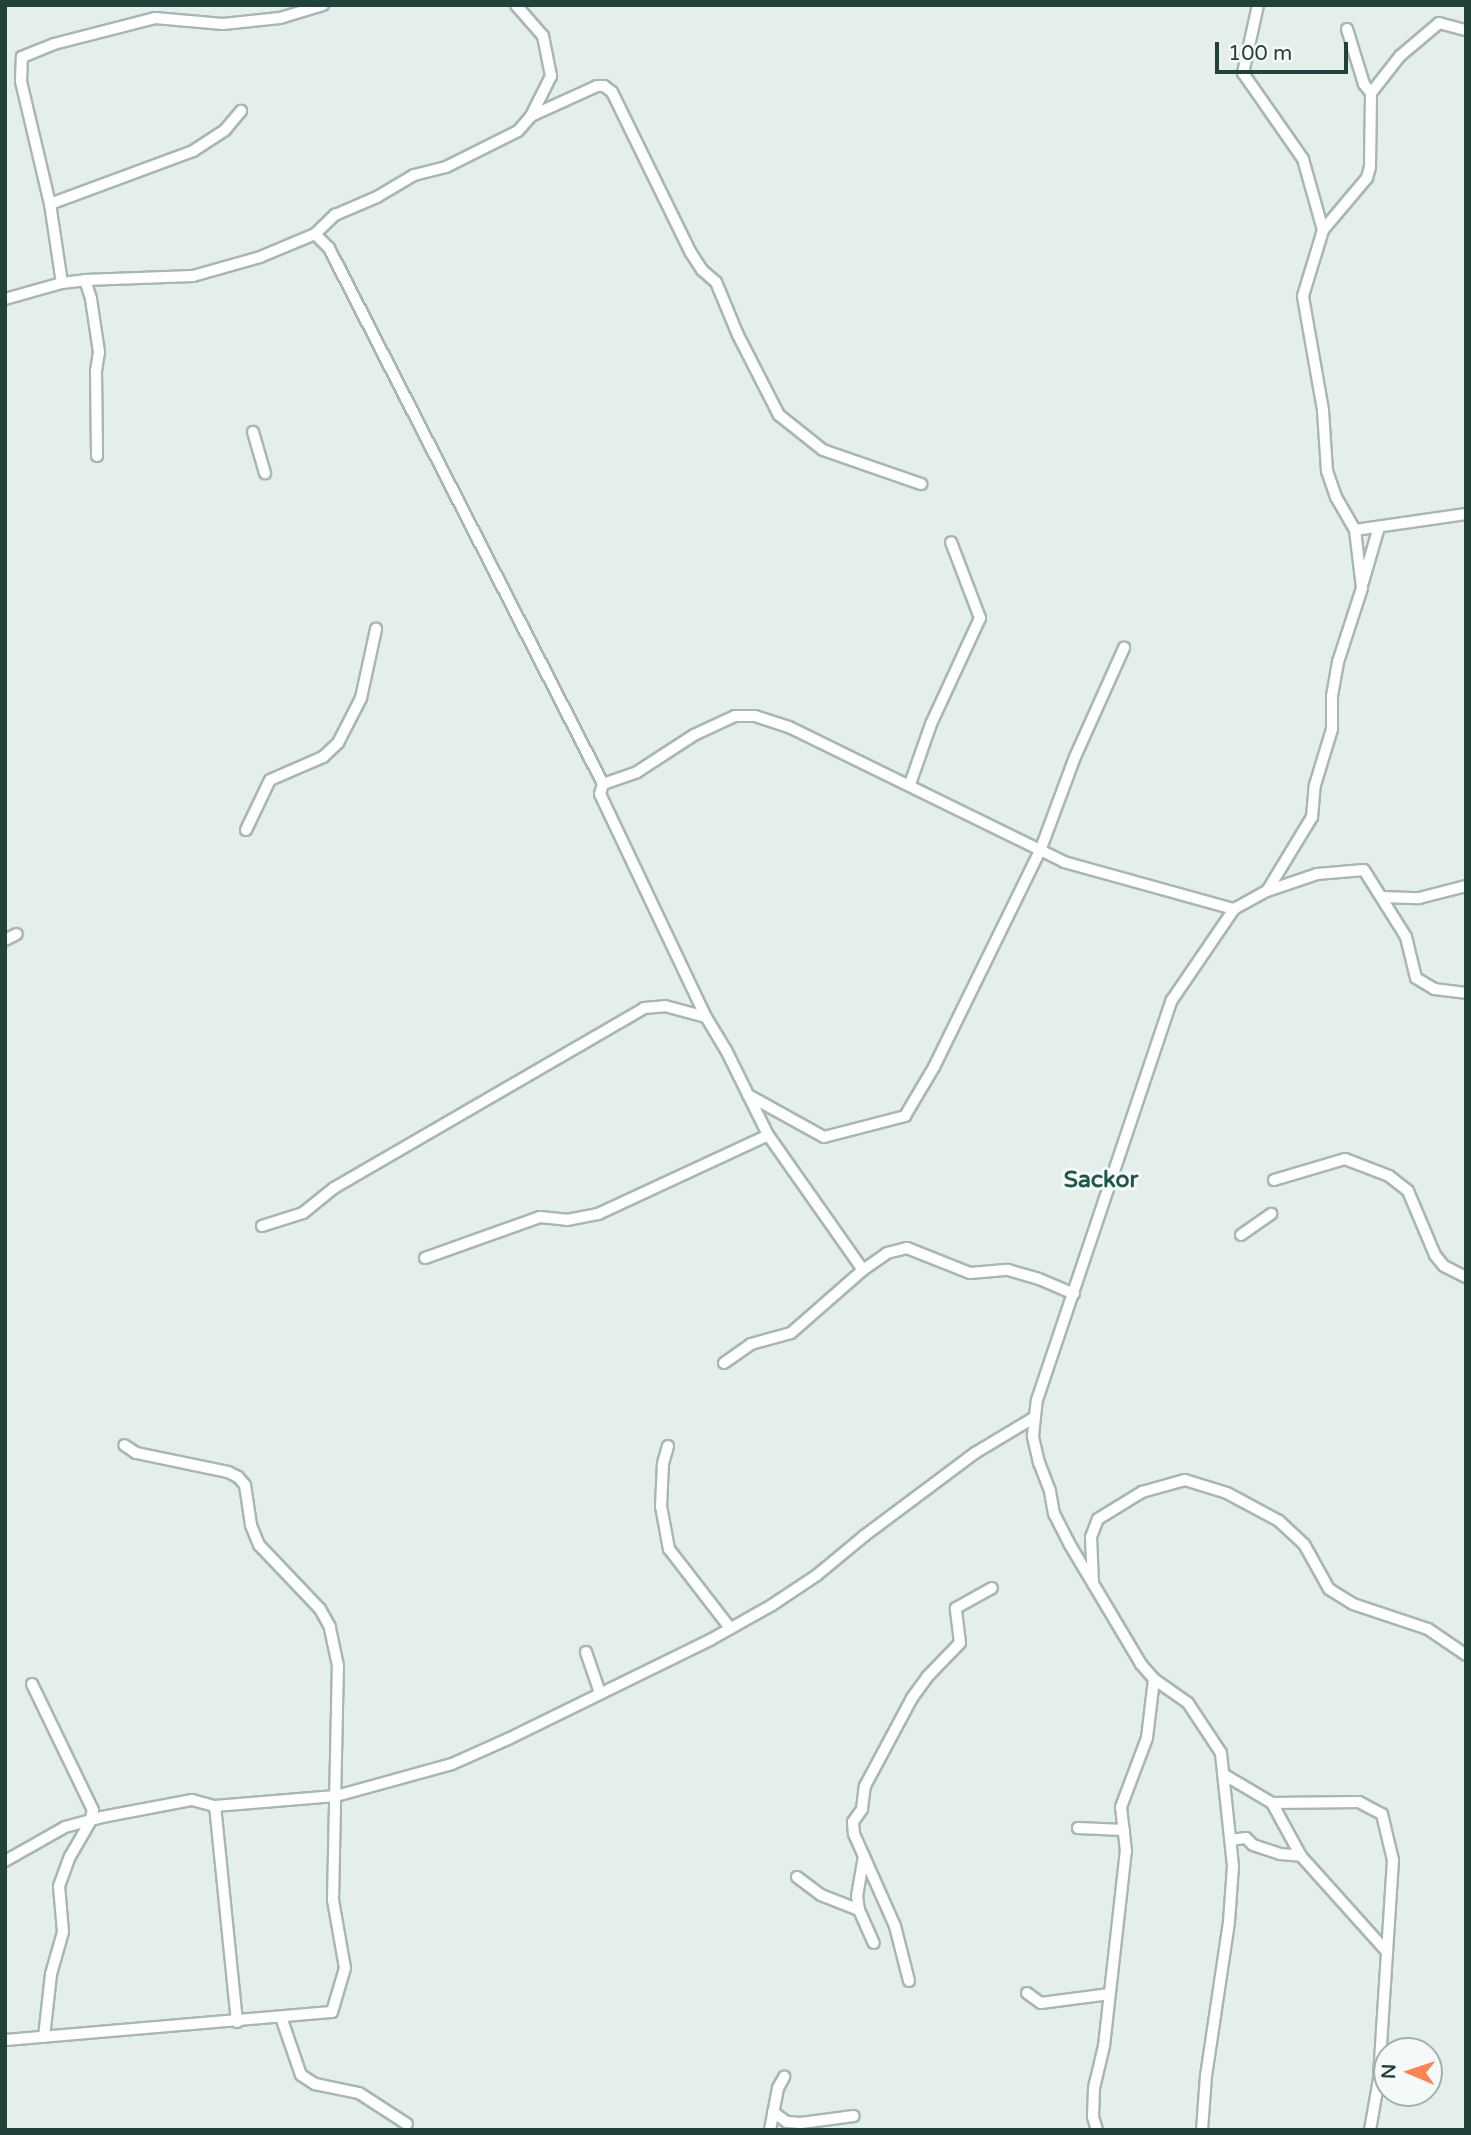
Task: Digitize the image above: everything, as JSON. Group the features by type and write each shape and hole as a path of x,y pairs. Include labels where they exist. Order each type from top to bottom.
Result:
{"street":[{"path":"62,283 50,204 21,81 22,57 54,44 155,18 223,24 280,18 323,5"},
{"path":"5,299 62,283 85,280 193,275 260,257 315,233 335,215 377,197 414,174 446,167 518,131 531,116 551,76 543,36 516,5"},
{"path":"1258,5 1243,73 1303,159 1323,230"},
{"path":"1362,588 1355,530 1336,497 1327,471 1323,410 1303,296 1323,230 1367,178 1370,167 1371,93 1400,56 1439,23 1466,30"},
{"path":"1347,29 1364,84 1371,93"},
{"path":"531,116 597,86 604,86 612,93 691,253 702,270 716,282 738,335 779,415 823,450 921,484"},
{"path":"50,204 193,151 225,130 241,111"},
{"path":"315,233 329,248 472,539 603,784 600,794 706,1017 768,1135 863,1270"},
{"path":"85,280 91,299 99,352 96,371 97,456"},
{"path":"253,432 265,472"},
{"path":"1355,530 1466,514"},
{"path":"1267,891 1312,817 1315,786 1332,729 1332,696 1338,662 1379,527"},
{"path":"910,784 931,724 980,618 951,542"},
{"path":"246,830 270,780 323,758 338,743 361,698 376,629"},
{"path":"748,1094 824,1137 905,1116 934,1067 1040,851 1075,757 1124,648"},
{"path":"603,784 638,772 694,734 735,716 755,716 789,727 910,784 1064,862 1234,909"},
{"path":"1202,2130 1206,2076 1229,1922 1231,1840 1221,1753 1188,1703 1154,1679 1141,1664 1054,1514 1050,1491 1039,1463 1033,1436 1037,1400 1172,1000 1234,909 1267,891 1317,874 1364,870 1406,937 1416,978 1434,989 1466,993"},
{"path":"1382,897 1419,898 1466,886"},
{"path":"5,940 17,934"},
{"path":"262,1226 303,1213 334,1188 643,1008 664,1006 706,1017"},
{"path":"425,1258 540,1217 567,1220 598,1214 768,1135"},
{"path":"1274,1180 1345,1158 1389,1176 1408,1191 1435,1255 1444,1266 1466,1277"},
{"path":"1241,1235 1271,1214"},
{"path":"724,1363 751,1344 791,1332 887,1252 907,1248 970,1273 1008,1270 1039,1279 1074,1294"},
{"path":"5,1861 65,1827 192,1800 215,1806 336,1796 452,1764 730,1628 817,1575 975,1453 1035,1417"},
{"path":"5,2040 332,2012 345,1968 333,1900 338,1666 330,1627 320,1609 259,1545 251,1525 245,1485 238,1477 228,1472 136,1453 124,1445"},
{"path":"668,1446 663,1464 661,1506 669,1549 730,1628"},
{"path":"1093,1583 1091,1537 1098,1519 1142,1492 1185,1480 1227,1493 1279,1521 1304,1544 1329,1590 1353,1604 1428,1629 1466,1655"},
{"path":"909,1981 895,1926 853,1835 853,1822 862,1809 865,1786 912,1698 927,1677 960,1643 956,1608 992,1588"},
{"path":"586,1652 600,1693"},
{"path":"1097,2130 1093,2117 1094,2088 1104,2046 1126,1851 1121,1807 1147,1738 1154,1679"},
{"path":"32,1684 93,1810 90,1822 70,1856 59,1886 63,1931 51,1974 44,2037"},
{"path":"1223,1774 1272,1803 1359,1802 1382,1814 1393,1860 1379,2078 1370,2130"},
{"path":"1226,1791 1247,1789"},
{"path":"1272,1803 1301,1856 1387,1952"},
{"path":"215,1806 237,2022"},
{"path":"1078,1828 1124,1830"},
{"path":"1231,1840 1246,1838 1253,1845 1280,1854 1301,1856"},
{"path":"864,1856 857,1896 859,1910 874,1943"},
{"path":"797,1877 821,1895 859,1910"},
{"path":"1027,1993 1041,2003 1109,1994"},
{"path":"281,2017 301,2076 315,2084 359,2094 407,2124"},
{"path":"770,2130 784,2077"},
{"path":"773,2112 788,2122 801,2123 854,2116"}],"district":[{"name":"Sackor","path":"1101,1180"}]}
